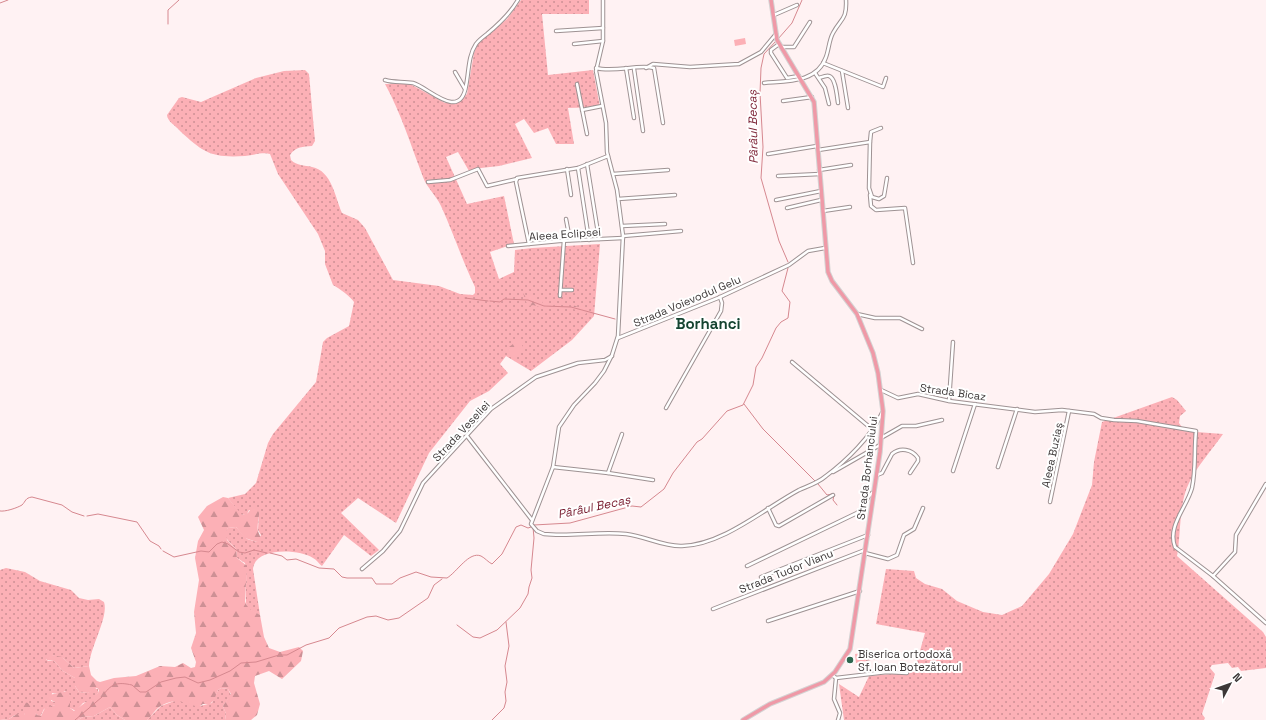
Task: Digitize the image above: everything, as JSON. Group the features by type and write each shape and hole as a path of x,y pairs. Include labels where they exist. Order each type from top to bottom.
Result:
{"main road":[{"name":"Strada Borhanciului","path":"743,720 770,704 819,684 832,675 850,649 868,536 872,493 881,445 883,411 873,353 857,314 830,278 825,248 812,97 780,45 776,35 771,0"}],"street":[{"path":"385,80 414,83 441,99 454,102 463,96 466,90 472,53 476,44 510,13 518,0"},
{"path":"531,520 536,513 540,498 553,468 556,436 561,423 574,405 595,384 612,356 618,338 623,237 618,199 608,156 606,123 596,68 603,41 603,0"},
{"path":"764,83 800,78 814,72 823,63 833,32 846,14 846,0"},
{"path":"773,15 797,5"},
{"path":"800,78 787,78 771,53 771,50 780,45 794,47 810,22"},
{"path":"556,31 604,28"},
{"path":"646,68 653,64 690,67 739,64 761,52 776,35"},
{"path":"574,44 603,41"},
{"path":"823,63 883,87 886,78"},
{"path":"596,68 608,70 646,68 655,70 663,123"},
{"path":"626,68 634,118"},
{"path":"634,69 643,131"},
{"path":"842,70 848,108"},
{"path":"454,72 466,90"},
{"path":"814,72 819,78 826,92 828,104"},
{"path":"819,78 828,76 831,78 835,85 838,103"},
{"path":"577,84 586,134"},
{"path":"783,101 812,97"},
{"path":"582,110 602,106"},
{"path":"881,128 871,132 871,206 876,210 905,208 913,263"},
{"path":"768,154 870,142"},
{"path":"428,182 450,180 478,170 487,186 517,178 578,168 608,156"},
{"path":"587,164 599,239"},
{"path":"778,176 819,172 851,165"},
{"path":"578,168 589,240"},
{"path":"567,170 571,195"},
{"path":"613,174 668,170"},
{"path":"517,178 530,244"},
{"path":"870,194 876,199 884,196 887,178"},
{"path":"776,200 821,191"},
{"path":"618,199 676,196"},
{"path":"787,208 821,200"},
{"path":"822,211 850,207"},
{"path":"566,219 570,240"},
{"path":"622,226 665,224"},
{"name":"Aleea Eclipsei","path":"508,246 680,231"},
{"path":"560,296 564,240"},
{"name":"Strada Voievodul Gelu","path":"618,338 720,297 789,265 808,251 825,248"},
{"path":"561,290 572,290"},
{"path":"666,408 721,310 722,303 720,297"},
{"path":"857,314 875,318 900,318 922,329"},
{"path":"949,401 953,342"},
{"name":"Strada Veseliei","path":"362,569 383,551 396,537 423,483 491,409 530,381 578,363 605,360 612,356"},
{"path":"792,362 872,430"},
{"name":"Strada Bicaz","path":"880,390 898,398 918,394 949,401 1044,412 1069,410 1114,420 1137,421 1196,431 1192,488 1178,516 1173,539 1175,547 1213,576"},
{"path":"953,470 975,404"},
{"path":"998,467 1018,409"},
{"name":"Aleea Buziaş","path":"1050,502 1069,410"},
{"path":"467,436 531,520 534,528 544,534 626,533 681,546 693,545 716,537 816,483 831,472 872,430 883,411"},
{"path":"881,438 902,426 916,426 942,420"},
{"path":"608,473 622,434"},
{"path":"831,472 836,472 881,445"},
{"path":"876,475 882,473 892,454 904,450 912,452 918,458 918,461 910,473"},
{"path":"553,468 608,473 653,480"},
{"path":"1266,484 1236,535 1235,552 1213,576 1266,623"},
{"path":"747,566 857,513 872,493"},
{"path":"768,508 776,525 779,526 833,495"},
{"path":"865,552 888,559 897,555 904,535 914,529 923,508"},
{"path":"761,577 868,536"},
{"name":"Strada Tudor Vianu","path":"713,609 865,552"},
{"path":"768,621 860,591"},
{"path":"832,675 836,678 887,672 907,672"},
{"path":"836,678 834,699 840,713 838,720"}],"green space":[{"path":"521,0 589,0 589,14 542,14 548,75 593,70 600,107 568,108 574,144 556,144 548,128 534,133 524,119 515,124 532,158 469,171 458,152 446,157 467,204 504,196 514,244 490,252 499,279 514,272 515,250 600,244 594,316 572,340 531,371 506,356 500,364 508,373 489,391 470,401 429,453 396,523 358,498 341,513 379,550 371,556 344,535 322,566 313,558 298,553 278,552 269,553 261,557 256,562 253,569 260,615 251,611 247,607 245,563 237,558 236,549 227,539 225,534 228,528 236,527 247,539 257,542 261,535 258,530 259,512 249,510 247,514 241,515 228,498 245,494 256,483 268,443 273,434 316,382 323,342 327,338 349,326 354,302 345,293 333,285 325,264 325,251 318,234 278,174 270,154 261,153 245,156 216,155 202,149 188,138 170,121 167,115 179,98 182,97 201,102 256,78 284,71 305,70 309,74 315,141 312,146 300,148 292,152 290,155 291,160 298,164 319,169 324,174 332,186 342,213 358,220 365,228 393,280 439,286 460,294 473,295 475,293 475,287 450,226 439,202 425,181 401,118 385,84 410,84 445,103 459,101 467,94 474,53 478,43 507,19"},
{"path":"745,38 746,44 735,46 734,40"},
{"path":"523,293 527,296 536,297 536,303 542,298 543,302 540,305 546,305 548,303 550,306 546,309 533,305 530,306 527,304"},
{"path":"573,305 587,311 586,314 571,308"},
{"path":"517,341 520,341 523,347 516,356 512,358 505,350"},
{"path":"1172,397 1177,400 1186,411 1180,416 1179,423 1184,430 1183,431 1223,434 1196,470 1189,483 1183,499 1177,556 1263,632 1266,637 1266,668 1241,671 1238,667 1232,668 1228,663 1212,665 1210,668 1215,674 1202,714 1205,718 1204,720 844,720 839,684 859,697 869,676 914,672 925,633 876,624 886,569 914,571 916,578 925,584 942,589 957,601 983,612 1002,615 1022,606 1049,574 1073,534 1092,485 1094,462 1102,422"},
{"path":"223,497 228,498 242,515 248,513 253,506 257,507 258,510 258,532 261,541 257,542 245,538 236,527 228,528 226,532 227,540 236,549 237,558 247,566 245,601 247,606 260,615 264,637 269,648 280,652 299,647 303,651 301,661 282,679 269,671 255,676 254,683 260,704 257,715 251,720 225,720 226,714 223,706 231,694 228,689 221,688 218,690 214,700 210,704 203,704 198,707 187,703 170,702 160,707 147,720 125,720 117,715 110,707 94,716 83,717 78,720 0,720 9,719 17,714 24,715 25,712 21,706 24,702 28,703 37,715 41,716 45,708 55,705 55,702 49,699 49,695 68,691 70,696 70,708 74,711 98,693 99,690 97,688 88,693 79,692 75,686 75,678 63,671 54,661 47,660 45,657 47,654 62,657 74,668 89,666 91,675 100,682 114,678 136,676 160,666 175,667 183,663 191,668 195,667 196,662 191,648 196,633 194,612 199,580 195,558 198,541 204,530 198,517 207,506"},
{"path":"6,568 25,572 40,581 71,590 79,598 88,600 99,599 104,602 104,616 92,650 89,666 74,668 63,658 51,655 46,659 48,661 54,661 63,671 75,678 75,686 79,692 88,693 93,689 98,689 98,693 90,701 83,703 76,711 70,708 70,696 65,691 60,694 52,693 51,701 55,702 55,705 44,709 40,717 31,710 29,705 24,715 15,715 9,719 0,720 0,570"},
{"path":"875,651 876,659 856,663 855,654"},
{"path":"221,688 228,689 231,695 223,706 226,714 225,720 147,720 161,706 177,700 200,706 212,703 218,690"},
{"path":"110,707 117,715 125,720 78,720 83,717 94,716"}],"waterway":[{"path":"0,3 8,0"},
{"path":"168,24 168,10 179,0"},
{"name":"Pârâul Becaș","path":"778,39 792,23 802,0"},
{"name":"Pârâul Becaș","path":"776,41 764,54 761,68 760,93 763,147 761,178 779,241 788,262"},
{"name":"Pârâul Becaș","path":"534,525 570,523 632,506 641,507 664,489 673,473 697,442 702,439 727,411 743,405 753,385 756,367 762,358 776,328 781,322 788,318 790,302 782,291 788,268"},
{"path":"465,298 488,301"},
{"path":"490,301 500,302 504,299 528,300 544,306 571,307 615,319"},
{"path":"744,404 763,429 816,482"},
{"path":"818,484 827,495 832,494"},
{"path":"834,495 833,500 837,505"},
{"path":"0,511 22,505 27,499 32,497 62,505 72,512 84,516"},
{"path":"87,516 98,514 137,522 150,541 159,546 161,549"},
{"name":"Pârâul Becaș","path":"270,553 282,556 287,560 296,559 319,568 334,569 342,577 372,578 376,584 392,584 400,578 416,572 431,577 447,578 472,556 481,556 492,564 502,554 516,527 521,525 528,528 531,527"},
{"path":"457,625 473,637 480,638 497,630 520,608 528,594 532,578 531,570 534,538 533,527"},
{"path":"163,551 174,557 201,551 209,552 217,544 222,542 228,544 239,552 245,553 254,550 267,553"},
{"path":"104,694 116,684 132,685 140,692 146,692 161,682 176,678 185,677 198,683 210,680 230,671 241,663 256,662 279,655 287,655 306,645 329,638 339,628 367,617 376,616 388,620 399,618 428,598 434,585 442,579"},
{"path":"492,720 504,708 506,701 505,692 507,682 505,666 509,646 506,622"},
{"path":"75,720 102,697"}],"place":[{"name":"Biserica ortodoxă Sf. Ioan Botezătorul","path":"850,660"}],"district":[{"name":"Borhanci","path":"708,323"}]}
